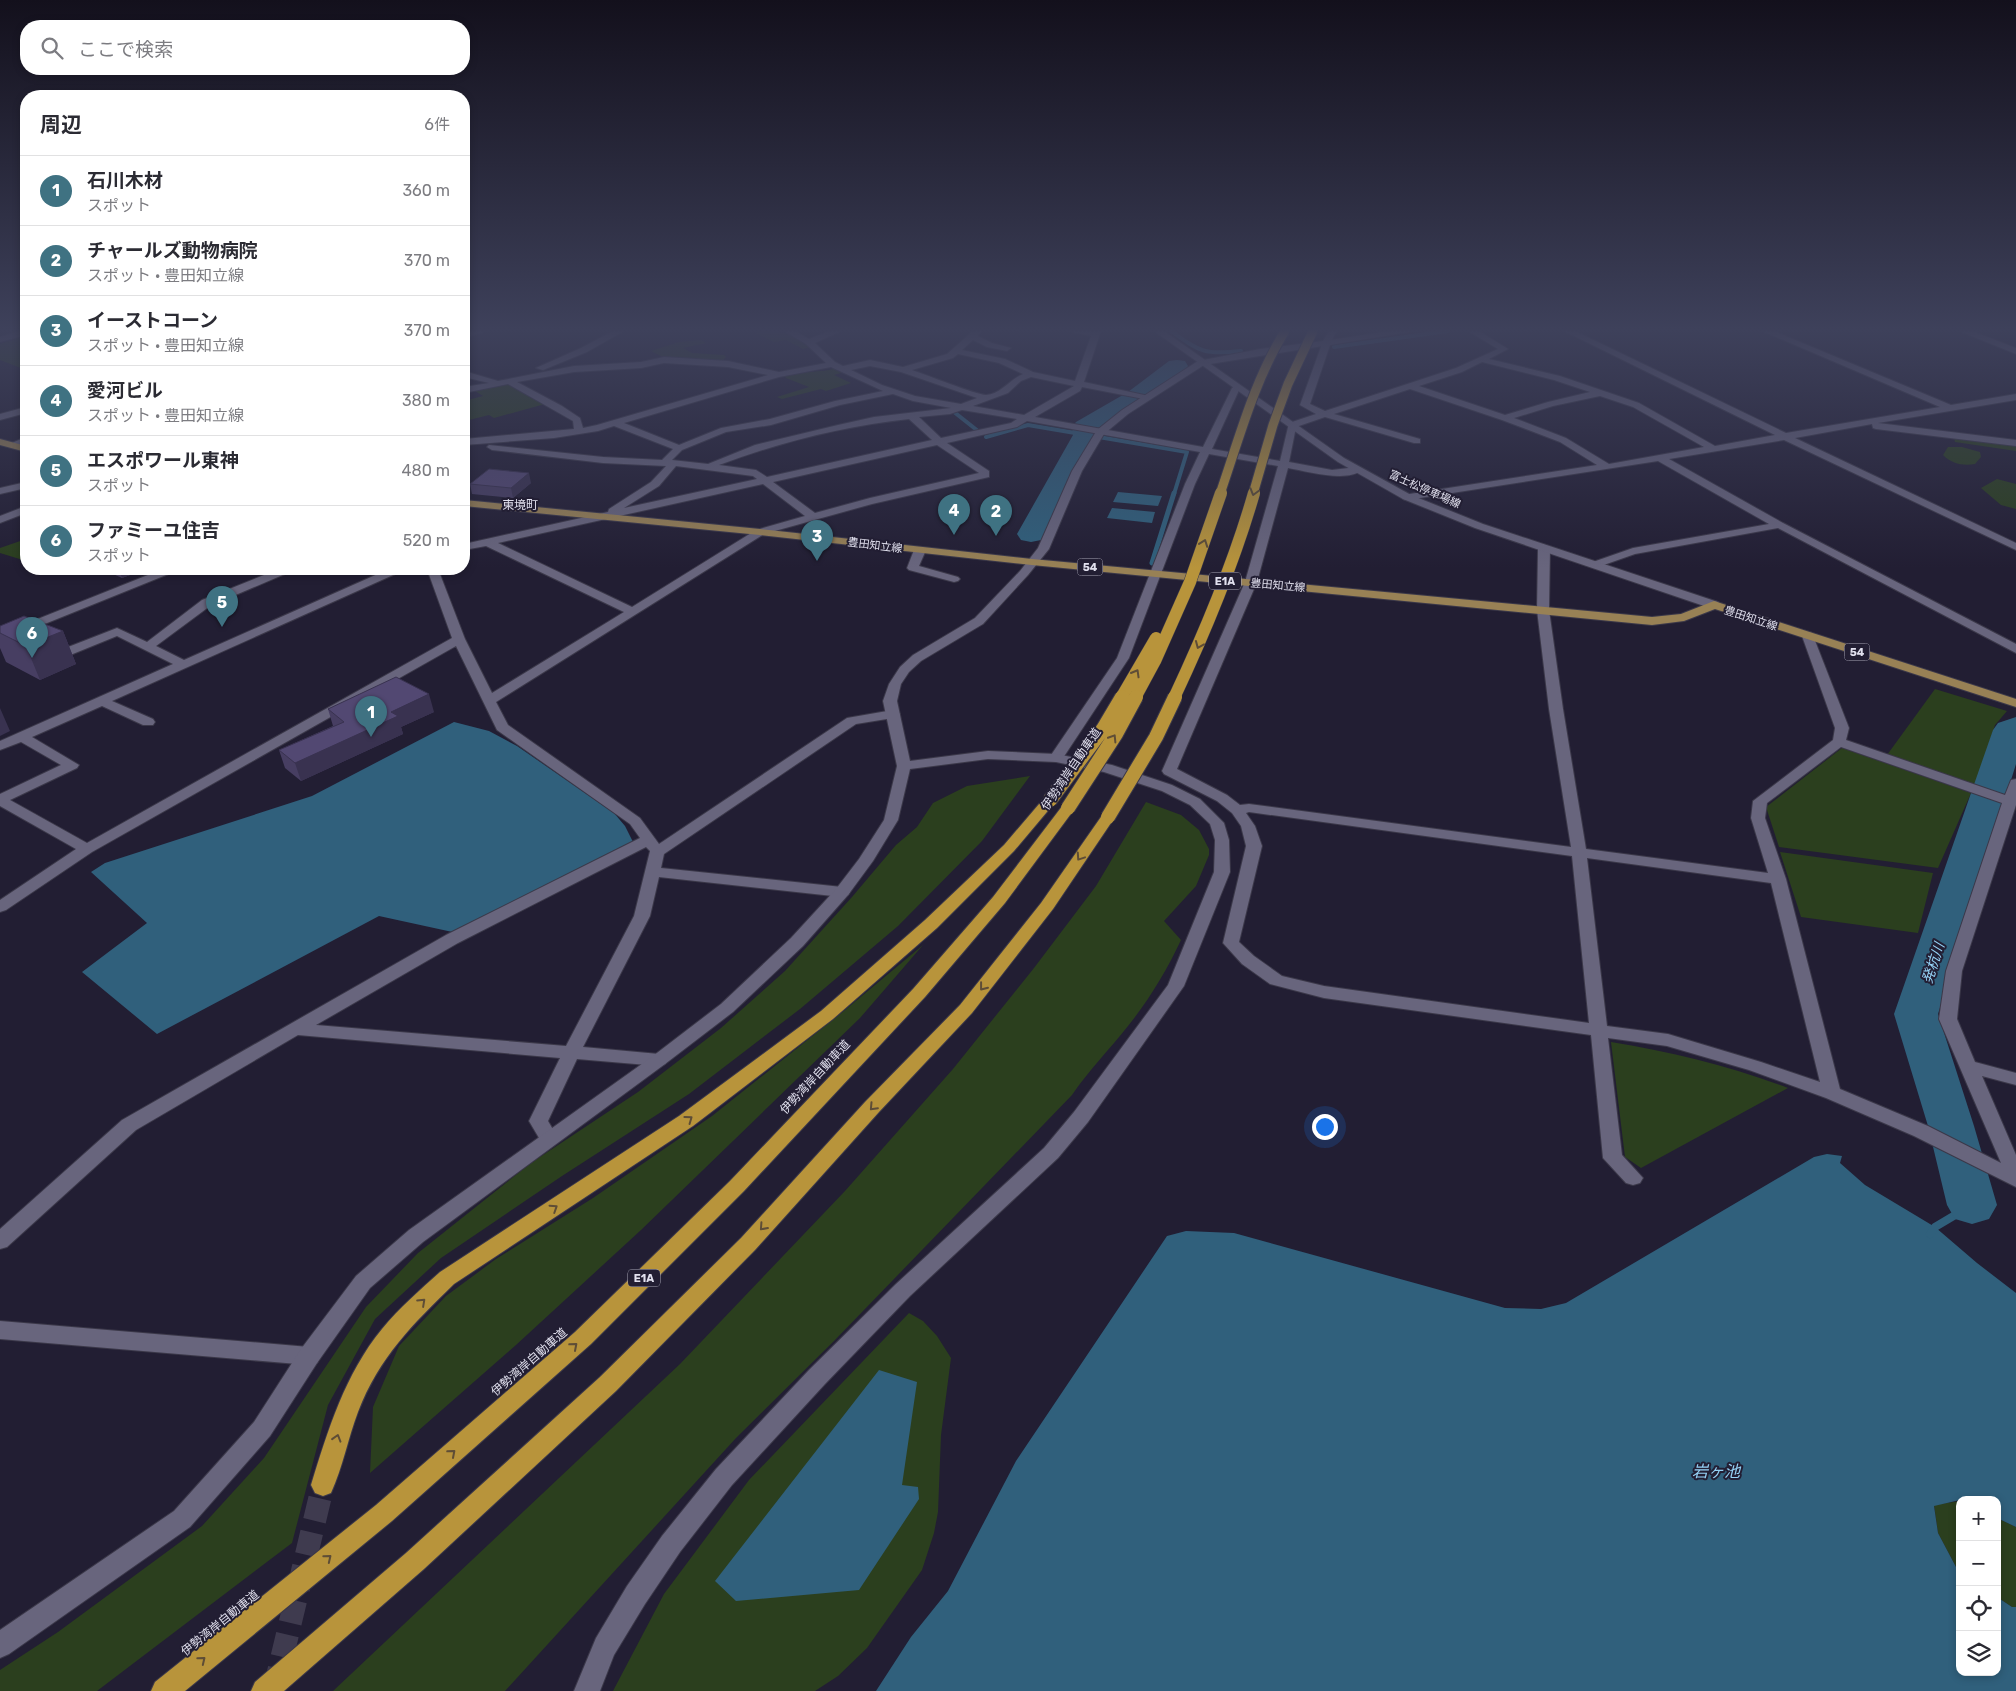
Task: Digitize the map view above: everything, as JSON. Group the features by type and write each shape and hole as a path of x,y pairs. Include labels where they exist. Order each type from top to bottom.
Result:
{"highway":[{"name":"伊勢湾岸自動車道","path":"164,1691 384,1513 583,1338 737,1186 919,993 999,900 1059,804 1116,734 1155,661 1190,582 1249,410"},
{"name":"E1A","path":"264,1691 415,1561 608,1384 748,1244 872,1107 966,1009 1047,906 1108,817 1156,737 1197,649 1242,534 1279,410"},
{"path":"323,1485 342,1422 361,1380 383,1344 417,1306 447,1278 686,1121 827,1015 931,924 1009,848 1059,804 1190,582"}],"main road":[{"path":"0,442 20,447"},
{"name":"豊田知立線","path":"470,503 1032,562 1652,621 1690,617 1714,606 2016,703"}],"street":[{"path":"562,410 577,420 579,431"},
{"path":"470,442 505,440 579,431 659,410"},
{"path":"606,516 655,484 679,448 724,430 770,422 813,410"},
{"path":"708,467 758,447 874,420 954,410"},
{"path":"980,410 1332,472 1357,470"},
{"path":"470,546 1014,425 1040,410"},
{"path":"0,1646 182,1519 262,1429 309,1356 363,1282 416,1236 549,1138 660,1060 727,1008 798,942 842,892 865,861 891,820 904,766 890,701 895,684 904,670 918,658 979,621 1032,562 1043,549 1077,471 1100,432 1128,410"},
{"path":"1056,758 1123,658 1154,573 1190,484 1226,410"},
{"name":"富士松停車場線","path":"1269,410 1357,470 1407,497 1479,526 1714,606"},
{"path":"1315,410 1417,441"},
{"path":"1336,410 1292,425 1284,464 1251,582 1169,770 1208,790 1237,810 1248,826 1254,846 1231,943 1248,960 1276,980 1324,992 1668,1040 1755,1066 1832,1092 1921,1131 2016,1178"},
{"path":"1481,410 1563,440 1607,467"},
{"path":"1505,418 1531,410"},
{"path":"1643,410 1714,449"},
{"path":"1730,410 2016,547"},
{"path":"1407,497 1607,467 1939,410"},
{"path":"3,417 20,413"},
{"path":"489,701 760,532 870,501 985,475 985,473 939,442 911,415"},
{"path":"615,423 679,448"},
{"path":"1860,424 2016,443"},
{"path":"12,445 20,442"},
{"path":"470,443 603,460 670,463 756,473 812,516"},
{"path":"1659,458 1779,525 2016,649"},
{"path":"0,491 20,486"},
{"path":"0,520 20,512"},
{"path":"1594,565 1634,551 1779,525"},
{"path":"487,542 632,611"},
{"path":"1544,548 1543,610 1556,709 1579,852 1613,1158 1632,1178"},
{"path":"920,550 913,568 954,579"},
{"path":"0,638 157,575"},
{"path":"149,646 206,603 274,575"},
{"path":"0,746 384,575"},
{"path":"434,575 459,639 502,727 634,821 653,846 652,872 642,916 538,1121 549,1138"},
{"path":"0,623 63,654 117,632 183,664"},
{"path":"1808,636 1842,728 1839,742 1760,801 1758,818 1778,879 1832,1092"},
{"path":"0,907 87,849 459,639"},
{"path":"102,700 148,722"},
{"path":"0,1241 129,1125 452,939 653,846 852,722 893,714"},
{"path":"0,799 72,765 22,736"},
{"path":"1839,742 2009,801"},
{"path":"587,1691 605,1647 636,1595 671,1544 724,1477 817,1377 903,1290 1051,1153 1081,1117 1176,986 1222,872 1222,840 1217,823 1195,802 1167,788 1107,768 1056,758 988,755 904,766"},
{"path":"2016,782 1954,971 1948,1019 1967,1066 2009,1146 2016,1178"},
{"path":"0,799 87,849"},
{"path":"1237,810 1249,808 1778,879"},
{"path":"652,872 842,892"},
{"path":"294,1029 660,1060"},
{"path":"1967,1066 2016,1079"},
{"path":"0,1330 309,1356"}],"green space":[{"path":"470,410 523,410 494,418 489,415 470,420"},
{"path":"1954,438 2016,446 2016,451 1955,442"},
{"path":"1948,447 1962,447 1980,452 1981,457 1975,464 1958,464 1943,455"},
{"path":"1997,479 2016,484 2016,509 2001,505 1981,488"},
{"path":"20,541 20,559 0,553 0,548"},
{"path":"1935,689 2007,711 1995,725 1975,786 1887,755"},
{"path":"1842,748 1971,793 1938,868 1779,847 1766,807"},
{"path":"1030,776 982,841 898,926 800,1009 689,1094 562,1176 441,1258 375,1319 328,1405 292,1543 97,1691 0,1691 0,1670 58,1632 202,1526 264,1458 366,1307 418,1253 531,1163 638,1092 721,1028 785,971 896,845 917,827 933,803 967,786"},
{"path":"1146,802 1181,815 1199,830 1209,849 1209,855 1196,886 1164,921 1181,940 1164,974 1136,1016 1072,1095 834,1341 736,1438 505,1691 333,1691 680,1364 845,1191 953,1069 1034,968 1096,886"},
{"path":"1780,852 1933,873 1918,933 1801,917"},
{"path":"923,945 860,1018 641,1230 516,1345 370,1473 373,1407 399,1346 446,1296 496,1259 593,1198 712,1116"},
{"path":"1611,1042 1701,1060 1788,1088 1641,1168 1625,1157"},
{"path":"909,1313 923,1321 937,1336 951,1358 941,1435 938,1512 934,1533 922,1570 867,1648 838,1676 815,1691 613,1691 664,1594 749,1480"},
{"path":"1956,1502 1956,1567 1938,1533 1934,1505"},
{"path":"2001,1520 2016,1527 2016,1607 2012,1607 2001,1600"}],"water":[{"path":"1118,492 1162,496 1158,506 1113,502"},
{"path":"1112,508 1155,512 1152,523 1107,518"},
{"path":"454,722 489,731 517,746 614,813 625,826 633,842 457,933 379,916 157,1034 82,972 147,923 91,872 105,863 312,796"},
{"name":"岩ヶ池","path":"1827,1154 1842,1156 1840,1163 1865,1185 1935,1227 2016,1293 2016,1527 2001,1520 2001,1496 1956,1496 1956,1501 1934,1506 1938,1533 1956,1567 1956,1676 2001,1676 2001,1600 2012,1607 2016,1607 2016,1691 876,1691 911,1637 948,1591 1016,1461 1167,1236 1186,1231 1234,1233 1505,1308 1541,1309 1566,1303 1814,1157"},
{"path":"879,1370 917,1382 902,1485 918,1487 919,1499 859,1590 736,1601 715,1581"}],"building":[{"path":"489,469 529,473 511,488 470,484"},
{"path":"24,616 63,631 26,646 0,633 0,626"},
{"path":"396,677 429,694 391,712 398,716 295,763 279,750 344,722 328,709"}],"waterway":[{"path":"1031,534 1085,435 1084,427 1114,410"},
{"path":"954,412 978,431"},
{"path":"986,437 1028,425 1187,452 1174,494"},
{"path":"1152,563 1174,493"},
{"name":"発杭川","path":"1972,1205 1951,1126 1916,1014 2010,730 2016,727"},
{"path":"1930,1234 1935,1227 1972,1205"}],"tunnel":[{"path":"274,1691 323,1485"}],"place":[{"name":"愛河ビル","path":"954,535"},
{"name":"チャールズ動物病院","path":"996,536"},
{"name":"イーストコーン","path":"817,561"},
{"name":"エスポワール東神","path":"222,627"},
{"name":"ファミーユ住吉","path":"32,658"},
{"name":"石川木材","path":"371,737"}],"district":[{"name":"東境町","path":"520,505"}]}
